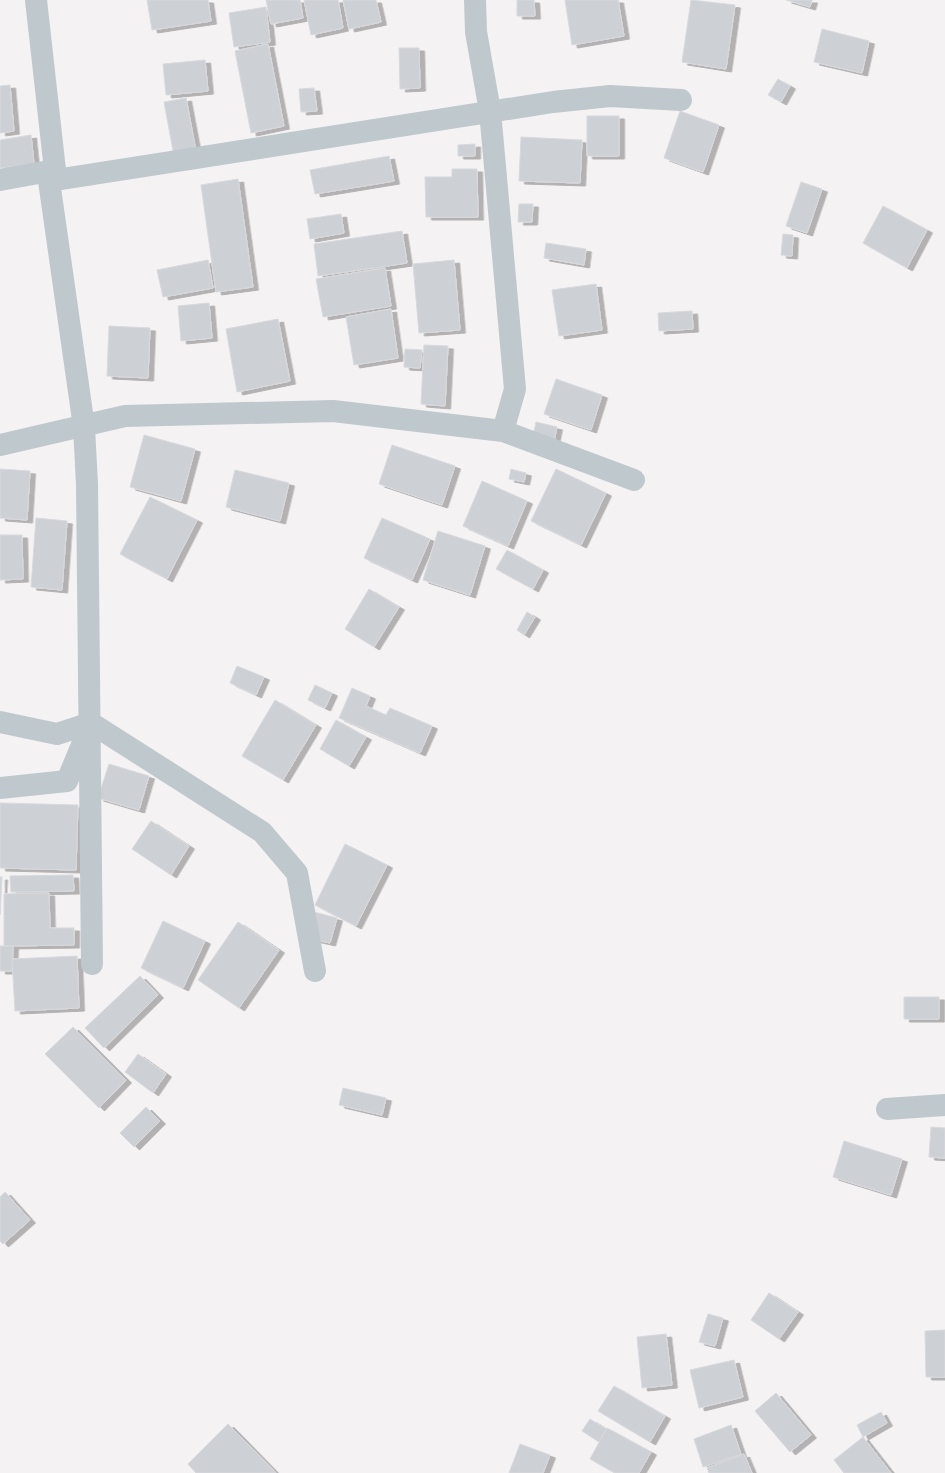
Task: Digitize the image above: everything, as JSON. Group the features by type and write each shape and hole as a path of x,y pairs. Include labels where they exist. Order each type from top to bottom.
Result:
{"street":[{"path":"36,0 52,175 84,427 87,484 91,723 92,964"},
{"path":"475,0 476,32 490,110 515,389 503,431"},
{"path":"0,180 52,175 490,110 610,96 681,100"},
{"path":"0,445 125,416 333,411 503,431 634,480"},
{"path":"0,722 57,734 91,723"},
{"path":"0,788 67,781 91,723"},
{"path":"91,723 262,832 297,873 315,971"},
{"path":"887,1109 945,1105"}],"building":[{"path":"147,0 208,0 211,21 152,30"},
{"path":"266,0 300,0 303,18 271,24"},
{"path":"304,0 338,0 343,28 311,35"},
{"path":"343,0 376,0 381,22 349,29"},
{"path":"517,0 534,0 535,16 517,16"},
{"path":"565,0 618,0 624,36 572,45"},
{"path":"691,0 735,5 726,69 682,62"},
{"path":"786,0 812,0 810,7"},
{"path":"266,7 270,42 234,47 229,13"},
{"path":"822,29 869,41 862,73 814,62"},
{"path":"268,44 284,126 251,133 235,51"},
{"path":"399,48 419,48 420,88 400,89"},
{"path":"205,60 208,91 166,95 163,64"},
{"path":"778,79 790,86 781,102 768,95"},
{"path":"10,85 14,131 0,133 0,86"},
{"path":"314,88 317,111 301,112 299,89"},
{"path":"186,98 196,151 174,156 164,102"},
{"path":"680,111 719,125 703,172 664,158"},
{"path":"587,116 619,116 619,156 587,156"},
{"path":"31,135 34,164 0,168 0,140"},
{"path":"521,137 582,140 580,183 519,181"},
{"path":"475,144 475,156 458,156 458,145"},
{"path":"389,156 394,181 315,194 310,170"},
{"path":"452,169 477,169 478,217 426,217 425,177 452,177"},
{"path":"238,179 253,287 216,292 201,185"},
{"path":"801,182 822,189 807,233 786,226"},
{"path":"519,204 533,204 532,222 518,222"},
{"path":"883,206 927,230 907,268 863,243"},
{"path":"341,214 344,233 310,239 307,219"},
{"path":"402,231 407,263 318,276 314,244"},
{"path":"783,234 793,235 792,256 781,255"},
{"path":"546,243 586,249 584,265 544,258"},
{"path":"208,260 213,288 163,297 157,270"},
{"path":"454,260 460,330 419,333 413,264"},
{"path":"385,268 391,306 323,317 316,279"},
{"path":"596,284 602,330 559,336 552,290"},
{"path":"209,303 212,338 181,341 178,306"},
{"path":"391,309 398,358 354,365 346,317"},
{"path":"692,311 693,329 659,331 658,313"},
{"path":"278,319 290,381 237,392 226,329"},
{"path":"109,326 150,328 148,378 107,376"},
{"path":"424,345 448,346 445,406 421,404"},
{"path":"405,349 422,350 420,368 404,367"},
{"path":"556,379 602,395 591,430 544,414"},
{"path":"536,422 557,427 554,441 533,436"},
{"path":"144,435 195,449 181,501 130,487"},
{"path":"392,445 455,466 442,505 379,484"},
{"path":"0,469 30,471 27,520 0,518"},
{"path":"511,469 526,473 524,482 509,479"},
{"path":"556,469 606,493 581,545 531,521"},
{"path":"235,470 289,483 280,521 226,507"},
{"path":"482,481 527,501 508,546 463,526"},
{"path":"150,497 197,520 167,579 120,554"},
{"path":"36,518 67,521 62,590 31,587"},
{"path":"382,518 430,539 412,580 364,558"},
{"path":"438,531 485,546 470,595 423,580"},
{"path":"0,535 22,535 23,579 0,580"},
{"path":"507,550 543,570 533,589 496,569"},
{"path":"369,589 399,607 374,647 345,629"},
{"path":"527,612 535,617 524,635 517,630"},
{"path":"237,666 264,677 256,695 230,683"},
{"path":"315,685 332,693 325,708 308,700"},
{"path":"352,688 370,696 366,706 386,715 390,708 432,726 420,753 339,718"},
{"path":"275,700 316,725 283,780 242,756"},
{"path":"336,720 366,737 349,766 320,749"},
{"path":"109,764 149,776 139,810 98,798"},
{"path":"0,803 78,805 76,870 0,868"},
{"path":"151,821 189,846 171,875 132,849"},
{"path":"345,844 387,865 356,926 315,905"},
{"path":"73,875 74,891 11,892 10,876"},
{"path":"0,877 2,877 0,915"},
{"path":"49,893 50,928 74,928 74,945 4,946 4,894"},
{"path":"314,912 337,918 330,943 308,938"},
{"path":"163,921 205,941 183,988 141,968"},
{"path":"238,922 279,950 239,1008 198,980"},
{"path":"0,946 13,946 12,971 0,971"},
{"path":"77,956 79,1008 15,1011 12,959"},
{"path":"140,976 158,995 104,1048 85,1028"},
{"path":"904,997 939,997 939,1019 904,1019"},
{"path":"73,1027 126,1080 99,1108 45,1054"},
{"path":"138,1054 166,1074 153,1093 125,1072"},
{"path":"343,1088 386,1098 382,1115 339,1105"},
{"path":"146,1107 160,1121 134,1147 120,1133"},
{"path":"931,1127 945,1128 945,1158 929,1157"},
{"path":"844,1141 902,1159 891,1195 833,1177"},
{"path":"5,1192 30,1220 3,1244 0,1241 0,1197"},
{"path":"769,1293 798,1312 779,1339 751,1320"},
{"path":"708,1314 723,1318 715,1346 699,1342"},
{"path":"945,1330 945,1377 926,1377 925,1331"},
{"path":"666,1334 672,1385 642,1388 637,1337"},
{"path":"734,1360 743,1397 699,1408 690,1370"},
{"path":"614,1386 665,1416 650,1442 598,1411"},
{"path":"776,1393 811,1435 790,1452 755,1411"},
{"path":"881,1412 887,1423 863,1437 857,1425"},
{"path":"590,1419 606,1429 599,1442 582,1431"},
{"path":"228,1424 276,1473 196,1473 188,1464"},
{"path":"731,1425 741,1454 703,1467 694,1439"},
{"path":"607,1428 651,1452 639,1473 615,1473 590,1459"},
{"path":"863,1437 891,1473 844,1473 834,1460"},
{"path":"520,1444 550,1455 543,1473 509,1473"},
{"path":"744,1454 752,1473 709,1473 707,1468"}]}
